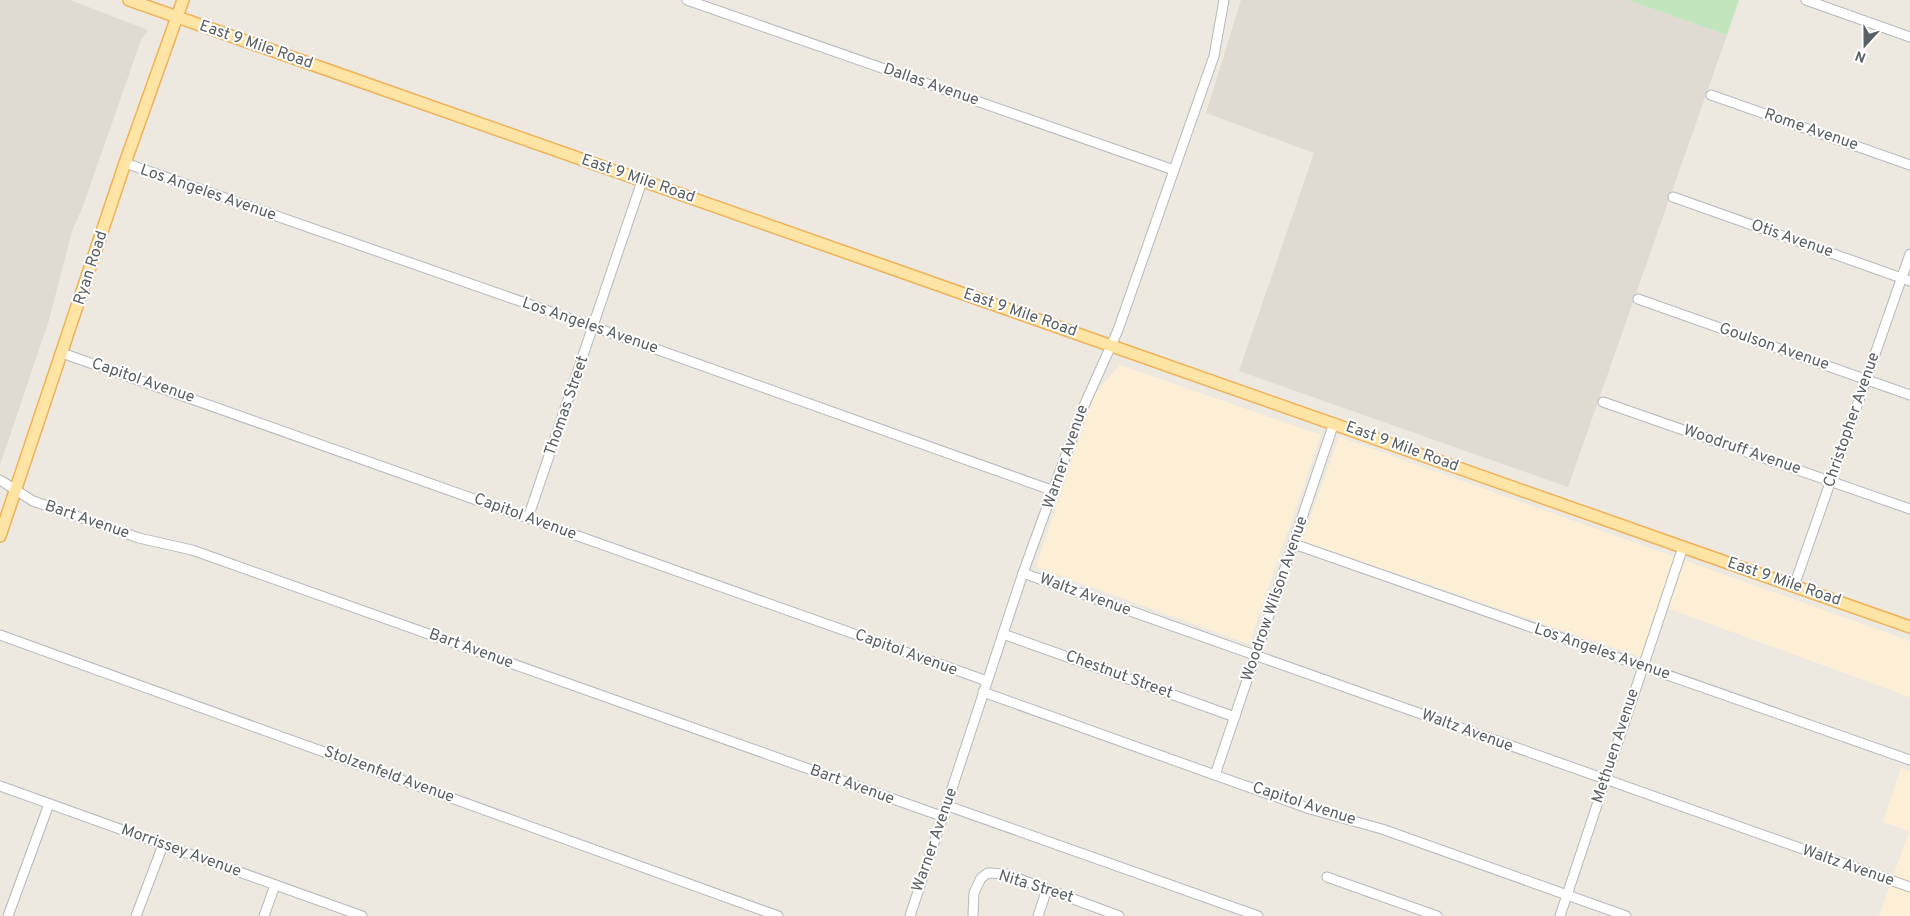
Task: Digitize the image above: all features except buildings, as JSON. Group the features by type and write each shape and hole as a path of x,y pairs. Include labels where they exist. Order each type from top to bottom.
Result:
{"main road":[{"name":"East 9 Mile Road","path":"130,0 642,181 1112,344 1910,627"},
{"name":"Ryan Road","path":"0,536 125,164 183,0"}],"street":[{"name":"Dallas Avenue","path":"687,0 1174,170"},
{"name":"Warner Avenue","path":"910,916 948,806 986,681 1023,574 1082,408 1112,344 1214,56 1224,0"},
{"path":"1806,0 1910,37"},
{"name":"Rome Avenue","path":"1711,95 1910,165"},
{"name":"Los Angeles Avenue","path":"125,164 594,327 1054,491"},
{"name":"Thomas Street","path":"528,518 642,181"},
{"name":"Otis Avenue","path":"1673,197 1906,279"},
{"name":"Christopher Avenue","path":"1794,586 1832,482 1866,380 1906,279 1910,254"},
{"name":"Goulson Avenue","path":"1638,299 1910,395"},
{"name":"Capitol Avenue","path":"62,353 986,681"},
{"name":"Woodruff Avenue","path":"1603,402 1910,509"},
{"name":"Woodrow Wilson Avenue","path":"1215,774 1334,423"},
{"name":"Bart Avenue","path":"0,480 33,501 118,532 192,550 944,817"},
{"name":"Los Angeles Avenue","path":"1294,544 1910,760"},
{"name":"Methuen Avenue","path":"1560,916 1683,547"},
{"name":"Waltz Avenue","path":"1023,574 1910,887"},
{"name":"Chestnut Street","path":"1003,634 1235,717"},
{"name":"Stolzenfeld Avenue","path":"0,635 778,916"},
{"name":"Capitol Avenue","path":"983,692 1310,809 1382,829 1626,916"},
{"name":"Morrissey Avenue","path":"0,786 362,916"},
{"path":"8,916 49,804"},
{"path":"948,806 1258,916"},
{"path":"136,916 162,845"},
{"name":"Nita Street","path":"973,916 974,893 981,878 988,873 1006,874 1119,916"},
{"path":"1327,877 1437,916"},
{"path":"264,916 275,885"},
{"path":"1038,916 1047,889"}],"shaded area":[{"path":"0,0 70,0 148,30 141,40 83,206 72,231 49,320 0,465"},
{"path":"1241,0 1627,0 1727,35 1568,487 1239,371 1314,153 1206,113"},
{"path":"1120,365 1321,435 1249,644 1036,567 1094,395"},
{"path":"1339,437 1910,641 1910,697 1667,608 1649,660 1302,541"},
{"path":"1901,768 1910,771 1910,916 1879,916 1909,831 1883,822"}],"green space":[{"path":"1627,0 1739,0 1727,35"}]}
